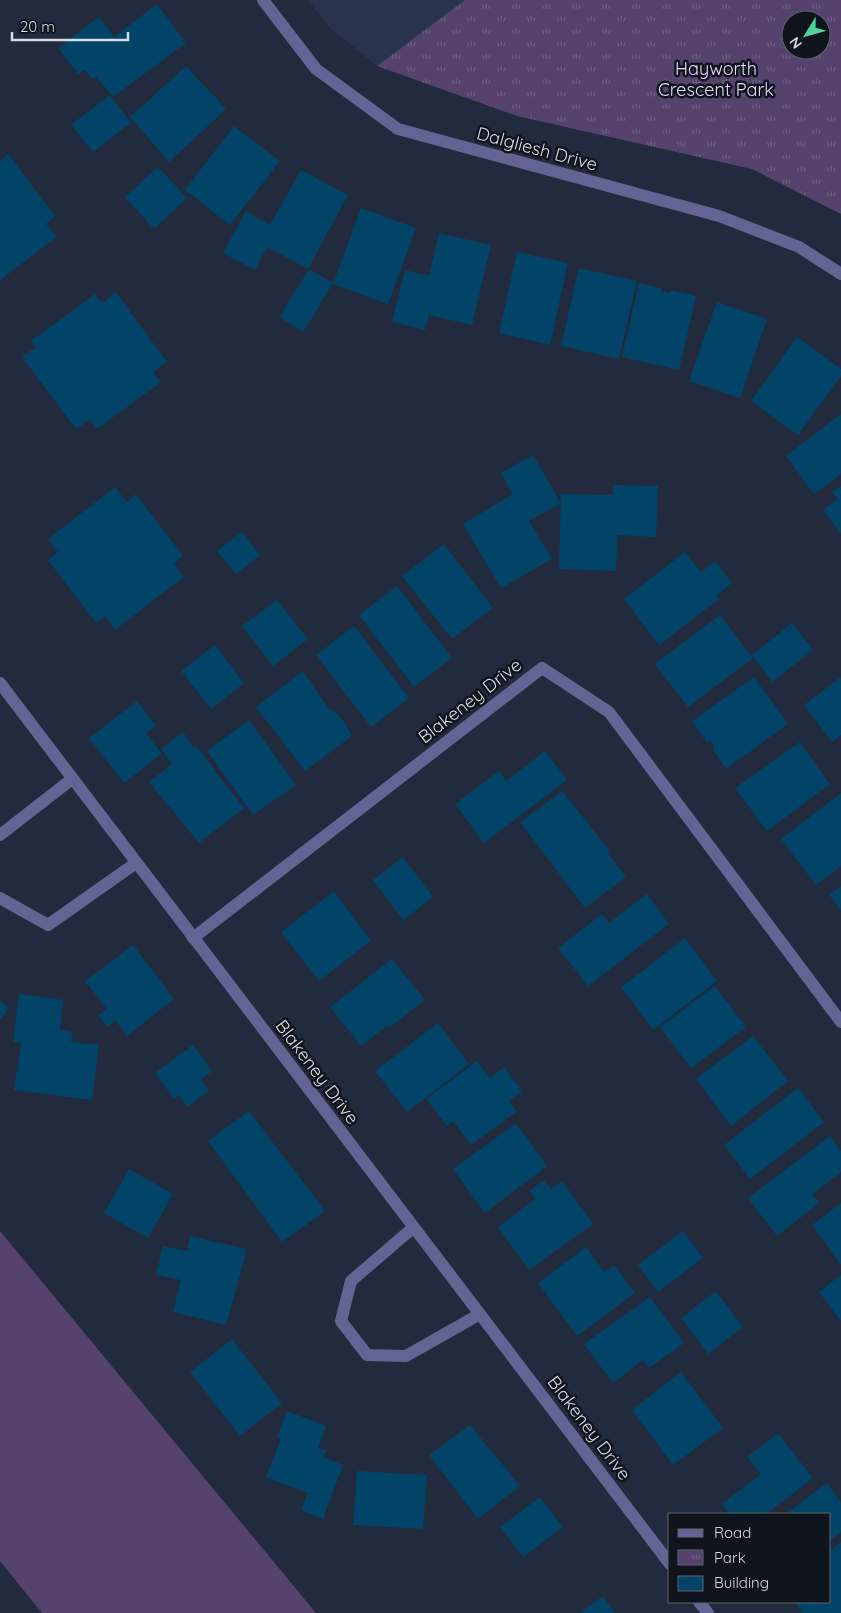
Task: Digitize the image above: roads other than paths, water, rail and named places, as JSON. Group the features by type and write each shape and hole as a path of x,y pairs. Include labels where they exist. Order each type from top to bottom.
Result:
{"street":[{"name":"Dalgliesh Drive","path":"263,0 316,69 398,129 719,216 799,247 841,274"},
{"name":"Blakeney Drive","path":"193,938 542,668 609,712 841,1022"},
{"name":"Blakeney Drive","path":"0,683 668,1561"},
{"path":"0,835 72,779"},
{"path":"0,898 48,925 136,863"},
{"path":"414,1227 351,1281 341,1321 367,1356 406,1356 480,1314"},
{"path":"700,1603 708,1613"}],"park label":[{"name":"Hayworth Crescent Park","path":"716,79"}]}
